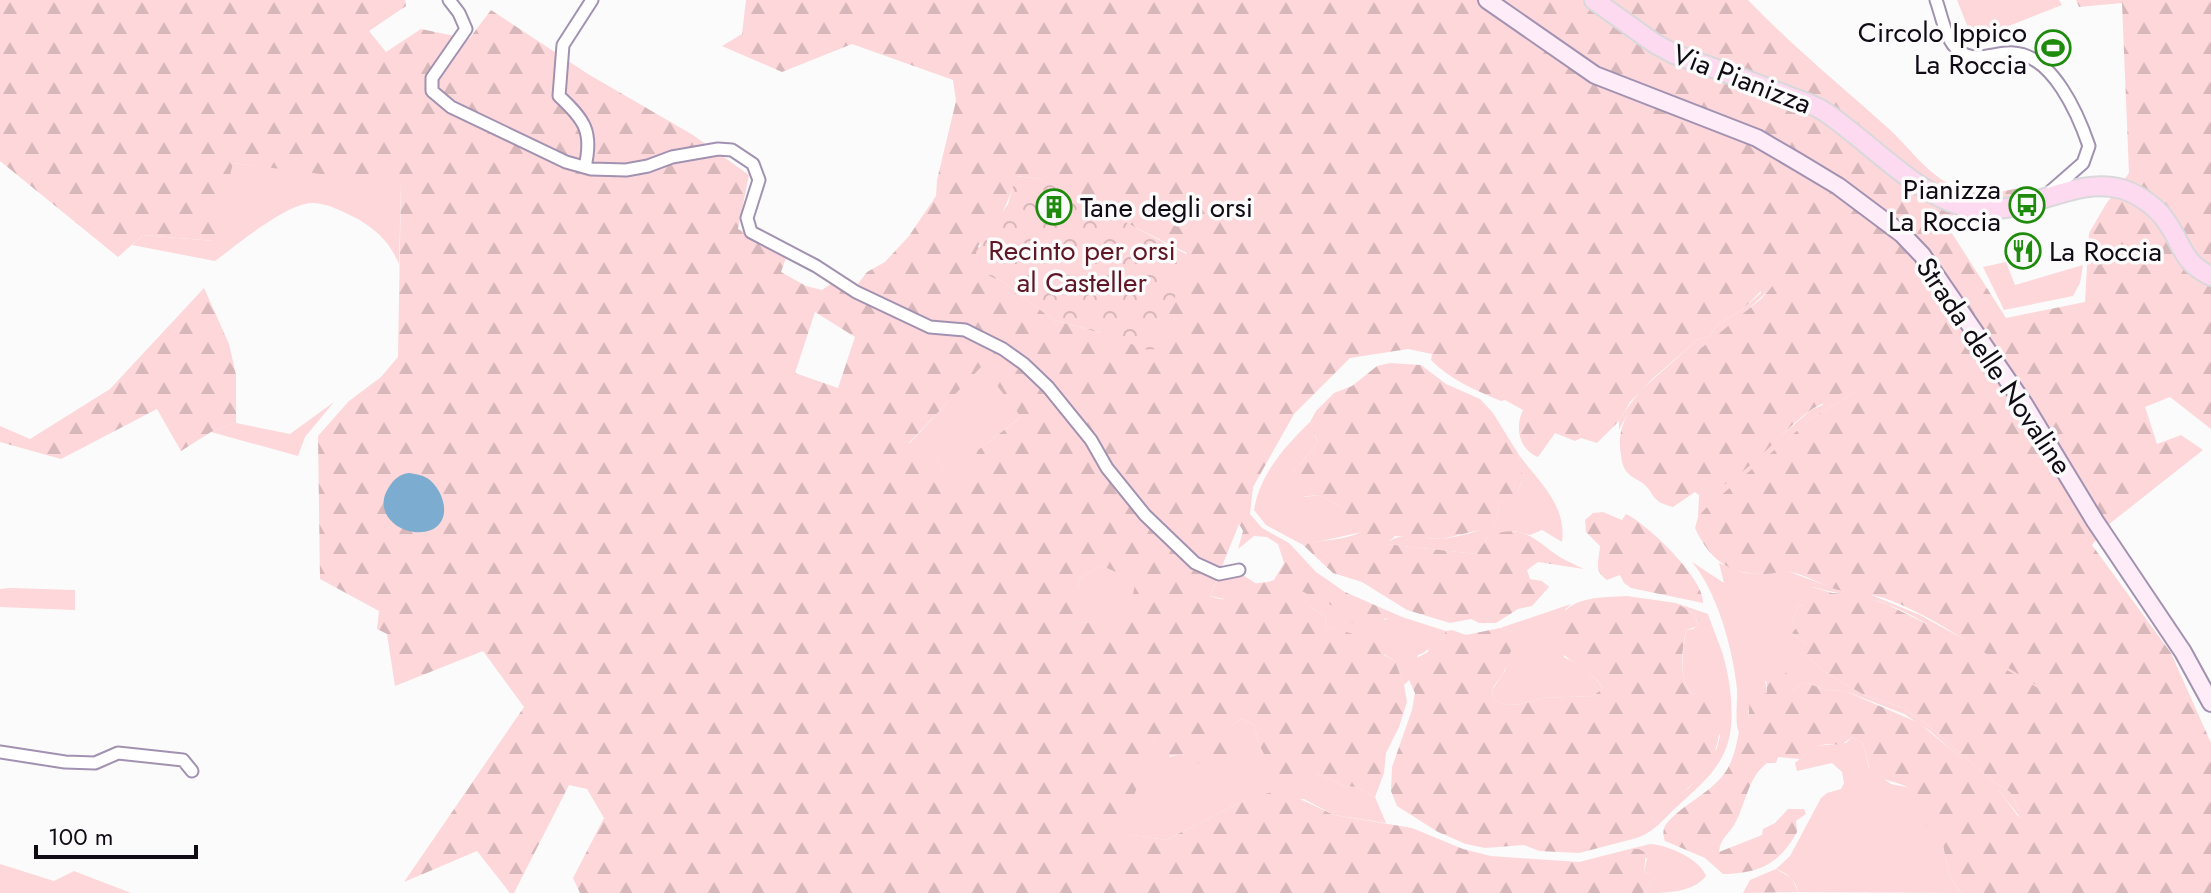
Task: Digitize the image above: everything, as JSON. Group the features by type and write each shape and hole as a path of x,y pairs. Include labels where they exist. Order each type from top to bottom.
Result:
{"main road":[{"name":"Via Pianizza","path":"1594,0 1674,54 1820,109 1943,200 1985,211 2031,203"},
{"path":"2031,203 2088,186 2122,189 2146,201 2166,220 2180,249 2199,270 2211,276"}],"street":[{"path":"449,0 466,29 432,78 432,91 451,107 566,162 585,167 626,170 718,149 732,150 753,164 759,180 747,218 751,232 816,266 856,292 921,324 965,330 1003,349 1048,387 1145,515 1195,563 1219,574 1239,570"},
{"path":"585,167 590,146 586,126 559,96 563,45 592,0"},
{"name":"Strada delle Novaline","path":"1487,0 1595,75 1757,138 1838,186 1902,234 1922,255 2024,404 2095,521 2183,652 2211,703"},
{"name":"Via Pianizza","path":"1936,0 1950,40 1961,52 1976,57 2015,52 2036,61 2049,70 2074,109 2089,146 2083,163 2060,185 2031,203"},
{"path":"0,752 65,762 95,763 118,753 183,760 192,771"}],"green space":[{"path":"0,0 405,0 406,6 369,31 386,52 421,29 469,39 491,10 588,74 693,135 749,175 738,229 787,255 781,272 806,286 822,290 832,283 851,293 867,272 885,262 909,236 936,196 956,101 953,80 852,44 782,72 722,46 742,34 746,0 1748,0 1941,179 1952,186 1979,193 2029,186 2027,198 1958,203 1948,227 2006,318 2085,302 2089,233 2129,173 2122,3 2079,7 2076,0 2211,0 2211,429 2170,397 2145,407 2157,444 2181,435 2203,450 2108,525 2092,545 2171,653 2211,743 2211,893 1961,893 1949,875 1943,845 1925,824 1929,813 1925,803 1906,786 1871,774 1863,743 1852,737 1841,745 1818,746 1800,759 1778,757 1776,763 1767,763 1755,776 1719,852 1762,835 1763,829 1775,823 1788,809 1804,809 1806,814 1796,821 1797,832 1775,860 1747,872 1723,874 1705,858 1665,841 1663,832 1667,823 1724,774 1732,759 1739,732 1752,744 1748,722 1750,698 1767,693 1766,670 1774,664 1784,668 1787,675 1781,685 1793,690 1804,682 1826,690 1845,691 1919,723 1984,777 2002,794 2017,815 2046,839 2020,813 2010,792 1924,722 1903,708 1864,695 1826,673 1806,655 1806,644 1792,633 1796,628 1792,621 1798,606 1803,605 1812,587 1832,593 1858,595 1886,604 1929,625 2038,686 1905,606 1873,595 1835,589 1790,572 1753,574 1731,568 1714,557 1695,528 1698,517 1705,509 1812,418 1854,393 1857,386 1854,381 1838,396 1808,412 1743,472 1714,490 1699,495 1695,492 1673,507 1656,499 1625,468 1620,436 1625,419 1635,403 1663,376 1761,299 1776,282 1774,278 1743,309 1717,325 1710,336 1697,340 1652,379 1597,443 1581,438 1575,441 1555,433 1538,457 1522,443 1519,423 1523,410 1455,379 1431,360 1432,354 1408,349 1350,358 1294,414 1253,487 1250,514 1262,528 1289,543 1316,572 1345,592 1402,617 1393,621 1385,618 1375,628 1342,621 1333,606 1299,590 1310,607 1325,616 1326,626 1380,642 1384,655 1395,661 1404,685 1407,702 1386,753 1384,773 1375,797 1316,773 1308,779 1274,774 1259,744 1254,725 1242,719 1230,726 1228,761 1217,769 1181,754 1163,754 1155,739 1120,833 1166,840 1249,798 1281,790 1334,815 1412,828 1463,849 1491,856 1579,862 1639,849 1646,853 1644,872 1652,873 1650,885 1643,893 580,893 573,878 604,818 587,789 569,785 514,893 510,893 477,851 404,882 524,707 483,651 395,686 387,634 377,629 379,611 320,579 318,436 349,401 381,377 398,357 401,184 233,163 214,241 143,235 118,257 0,161","holes":["1017,176 1038,179 1187,253 1101,333 1054,320 1003,282 985,274 978,246 997,223","815,312 855,337 838,388 795,373","982,366 1021,417 978,450 960,487 937,460 909,443","1239,524 1243,531 1238,549 1254,536 1267,537 1278,544 1284,563 1274,580 1254,584 1230,598 1210,596","1102,566 1136,581 1127,620 1076,623 1079,578"]},
{"path":"1957,0 2059,0 2062,5 1973,40"},
{"path":"232,163 401,183 399,264 383,238 372,228 342,211 317,203 300,205 275,218 215,261 132,245 143,235 213,241"},
{"name":"Recinto per orsi al Casteller","path":"1016,176 1038,179 1073,195 1190,256 1156,349 1148,350 1054,320 1003,282 978,268 976,252 1008,204"},
{"path":"1760,253 1824,330 2098,780 2013,883 2026,825 2002,794 1930,731 1904,714 1845,691 1826,690 1804,682 1793,690 1765,681 1767,693 1748,711 1753,745 1739,733 1737,689 1728,639 1709,589 1692,562 1724,583 1719,563 1744,573 1787,571 1841,591 1864,592 1920,615 1967,641 1857,387 1854,393 1812,418 1698,517 1699,495 1729,481 1811,410 1823,405 1777,282 1725,329 1646,392 1619,430 1619,421 1640,391 1697,340 1710,336 1717,325 1761,293","holes":["1813,587 1893,607 1971,651 2020,813 2010,792 1924,722 1903,708 1864,695 1826,673 1806,655 1806,644 1792,633 1796,628 1792,621 1798,606 1803,605"]},
{"path":"2006,262 2015,285 2083,265 2080,283 2073,296 2004,310 1983,267"},
{"path":"204,288 229,344 236,375 236,423 211,432 181,451 157,409 61,459 0,442 0,426 30,439 110,389"},
{"path":"1390,363 1421,365 1446,384 1480,399 1493,413 1519,455 1522,479 1512,500 1500,502 1496,522 1488,528 1442,539 1395,536 1386,544 1476,554 1489,536 1517,532 1532,537 1561,558 1584,569 1538,562 1527,570 1530,579 1542,581 1549,587 1532,606 1518,609 1496,623 1479,623 1471,619 1450,623 1407,610 1362,582 1333,573 1303,545 1361,532 1340,506 1319,495 1299,497 1292,484 1293,472 1318,443 1310,422 1334,393 1352,386 1377,366"},
{"path":"982,365 1022,416 978,450 960,488 937,460 909,444"},
{"path":"334,402 305,437 298,456 211,432 236,423 290,434"},
{"path":"1310,422 1318,443 1293,472 1304,497 1319,495 1340,506 1362,532 1303,545 1266,525 1254,510 1268,473 1283,451"},
{"path":"1519,455 1556,505 1562,542 1542,530 1530,535 1515,531 1489,536 1476,554 1385,544 1406,536 1454,537 1478,531 1496,522 1500,502 1514,496 1518,490 1522,470"},
{"path":"1603,512 1622,520 1626,514 1660,540 1695,580 1703,603 1631,588 1620,575 1607,580 1600,573 1598,565 1600,546 1586,532 1585,520 1593,513"},
{"path":"1102,566 1137,581 1127,621 1075,623 1079,578"},
{"path":"1241,574 1257,584 1230,600 1210,596 1218,577"},
{"path":"0,589 75,590 75,610 0,607"},
{"path":"1297,589 1334,606 1343,621 1363,623 1402,617 1446,631 1442,639 1418,655 1409,680 1404,685 1395,661 1353,635 1326,626 1325,616 1310,607"},
{"path":"1627,596 1676,603 1695,614 1698,626 1686,630 1682,663 1684,679 1691,693 1716,698 1720,724 1716,747 1706,768 1684,791 1658,811 1637,836 1579,853 1539,851 1524,845 1485,848 1438,832 1397,806 1391,791 1392,767 1415,693 1409,680 1409,662 1428,652 1429,645 1442,639 1446,631 1466,635 1500,628 1519,634 1521,642 1511,652 1504,672 1492,690 1493,698 1505,705 1542,698 1593,696 1603,688 1555,645 1566,628 1560,618 1581,601"},
{"path":"1676,603 1708,614 1728,679 1732,706 1730,733 1722,757 1709,776 1653,829 1633,839 1659,809 1690,787 1717,748 1720,736 1707,697 1691,693 1684,679 1682,663 1686,630 1698,625 1695,614"},
{"path":"1571,604 1565,610 1564,657 1585,670 1603,688 1593,696 1542,698 1521,704 1505,705 1493,698 1492,690 1505,671 1507,658 1518,634 1500,628"},
{"path":"1242,719 1254,725 1259,744 1344,786 1356,787 1375,797 1386,823 1334,815 1304,799 1249,798 1166,840 1119,833 1156,736 1170,757 1181,754 1191,759 1227,746 1230,726"},
{"path":"1852,737 1863,743 1869,768 1891,784 1916,789 1928,808 1943,845 1949,875 1961,893 1798,892 1790,878 1776,869 1790,856 1821,798 1841,789 1844,783 1842,772 1832,763 1797,771 1795,763 1815,746 1846,743"},
{"path":"1650,844 1682,854 1697,864 1706,876 1686,889 1643,893 1650,885 1651,873 1644,872 1647,859 1639,849 1630,849"},
{"path":"0,864 54,881 74,871 131,893 0,893"},
{"path":"1776,869 1792,878 1798,892 1743,893 1750,880"}],"water":[{"path":"409,473 427,478 441,496 444,504 442,519 431,530 421,532 401,528 387,516 384,497 389,487 398,477"}],"place":[{"name":"Circolo Ippico La Roccia","path":"2053,48"},
{"name":"Pianizza La Roccia","path":"2027,205"},
{"name":"Tane degli orsi","path":"1054,207"},
{"name":"La Roccia","path":"2023,251"}]}
